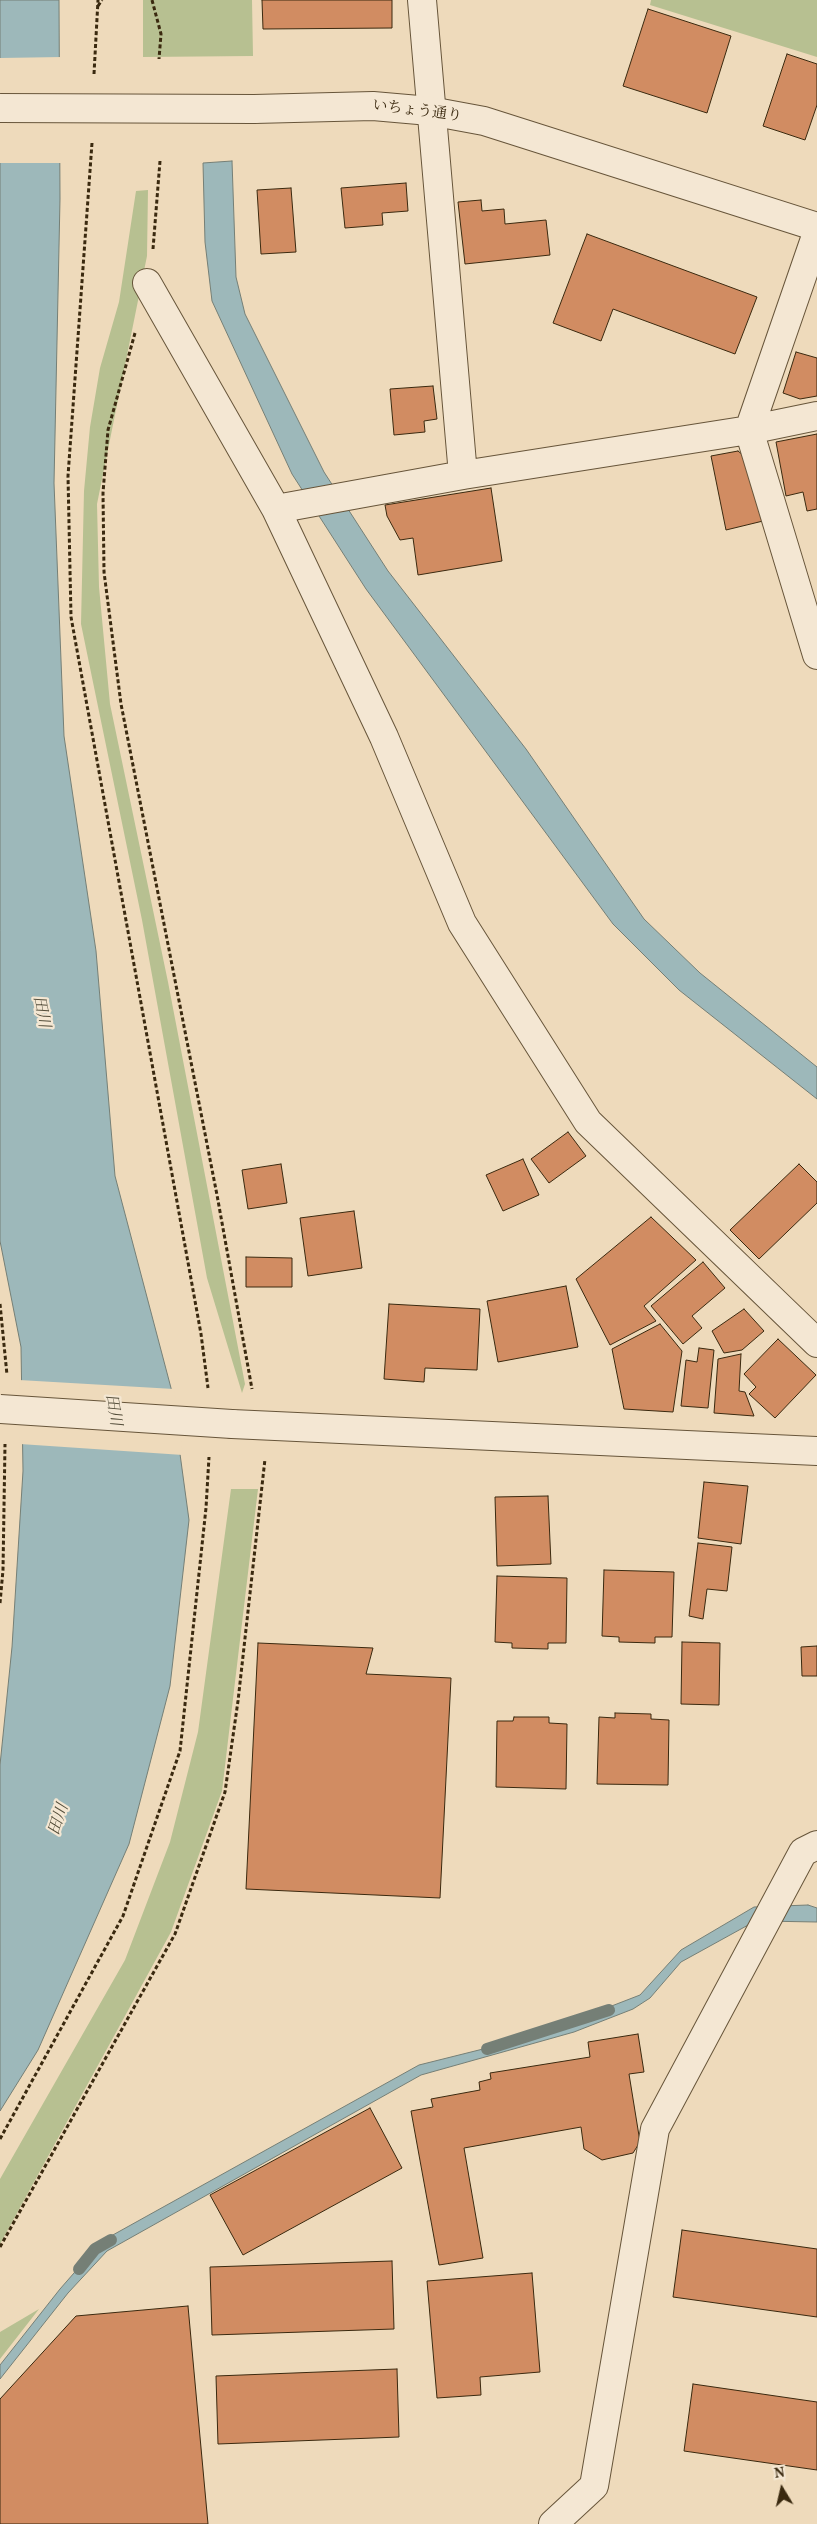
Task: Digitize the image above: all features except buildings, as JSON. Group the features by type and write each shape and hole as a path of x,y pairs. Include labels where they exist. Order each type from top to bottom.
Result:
{"street":[{"path":"422,0 430,111 463,475"},
{"name":"いちょう通り","path":"0,108 254,109 373,106 430,111 484,122 817,227"},
{"path":"817,233 750,430 817,655"},
{"path":"147,283 276,509 384,737 462,923 588,1122 817,1343"},
{"path":"276,509 463,475 750,430 817,416"},
{"path":"0,1409 244,1425 817,1451"},
{"path":"553,2524 594,2486 655,2129 803,1852 817,1844"}],"path":[{"path":"94,75 98,0"},
{"path":"97,6 102,0"},
{"path":"152,0 161,34 159,59"},
{"path":"92,134 89,203 68,476 70,617 201,1334 208,1395"},
{"path":"0,2247 175,1934 225,1792 266,1465 264,1448 244,1425 217,1195 121,704 104,572 103,493 108,430 147,283 156,226 160,161"},
{"path":"0,1304 8,1382"},
{"path":"0,1603 3,1570 6,1436"},
{"path":"0,2139 123,1916 180,1751 206,1508 208,1451"}],"green space":[{"path":"143,0 252,0 253,56 143,57"},
{"path":"651,0 817,0 817,57 650,5"},
{"path":"148,190 147,256 97,504 99,587 110,704 168,982 245,1384 242,1393 207,1278 142,920 81,624 84,491 90,427 100,368 119,302 136,191"},
{"path":"231,1489 258,1489 222,1791 171,1932 0,2244 0,2179 125,1960 170,1842 198,1732"},
{"path":"39,2309 0,2359 0,2332"}],"water":[{"name":"田川","path":"0,0 59,0 60,199 54,483 64,736 96,951 115,1176 171,1388 189,1520 170,1686 129,1844 38,2050 0,2111 0,1765 12,1647 23,1471 21,1347 0,1241"},
{"path":"232,161 236,277 245,314 324,472 388,571 526,749 644,919 700,973 817,1067 817,1099 679,990 613,924 366,589 292,474 212,301 205,242 203,163"},
{"path":"808,1905 817,1908 817,1922 761,1921 750,1924 681,1962 650,1998 633,2009 574,2032 421,2075 107,2251 68,2293 0,2379 0,2365 60,2289 102,2241 419,2065 531,2037 577,2023 609,2007 640,1995 681,1950 754,1907"}],"pier":[{"path":"62,57 62,163 0,163 0,58"},
{"path":"19,1380 174,1389 183,1455 20,1444"}],"waterway":[{"path":"487,2049 609,2010"},
{"path":"79,2269 95,2249 111,2240"}]}
